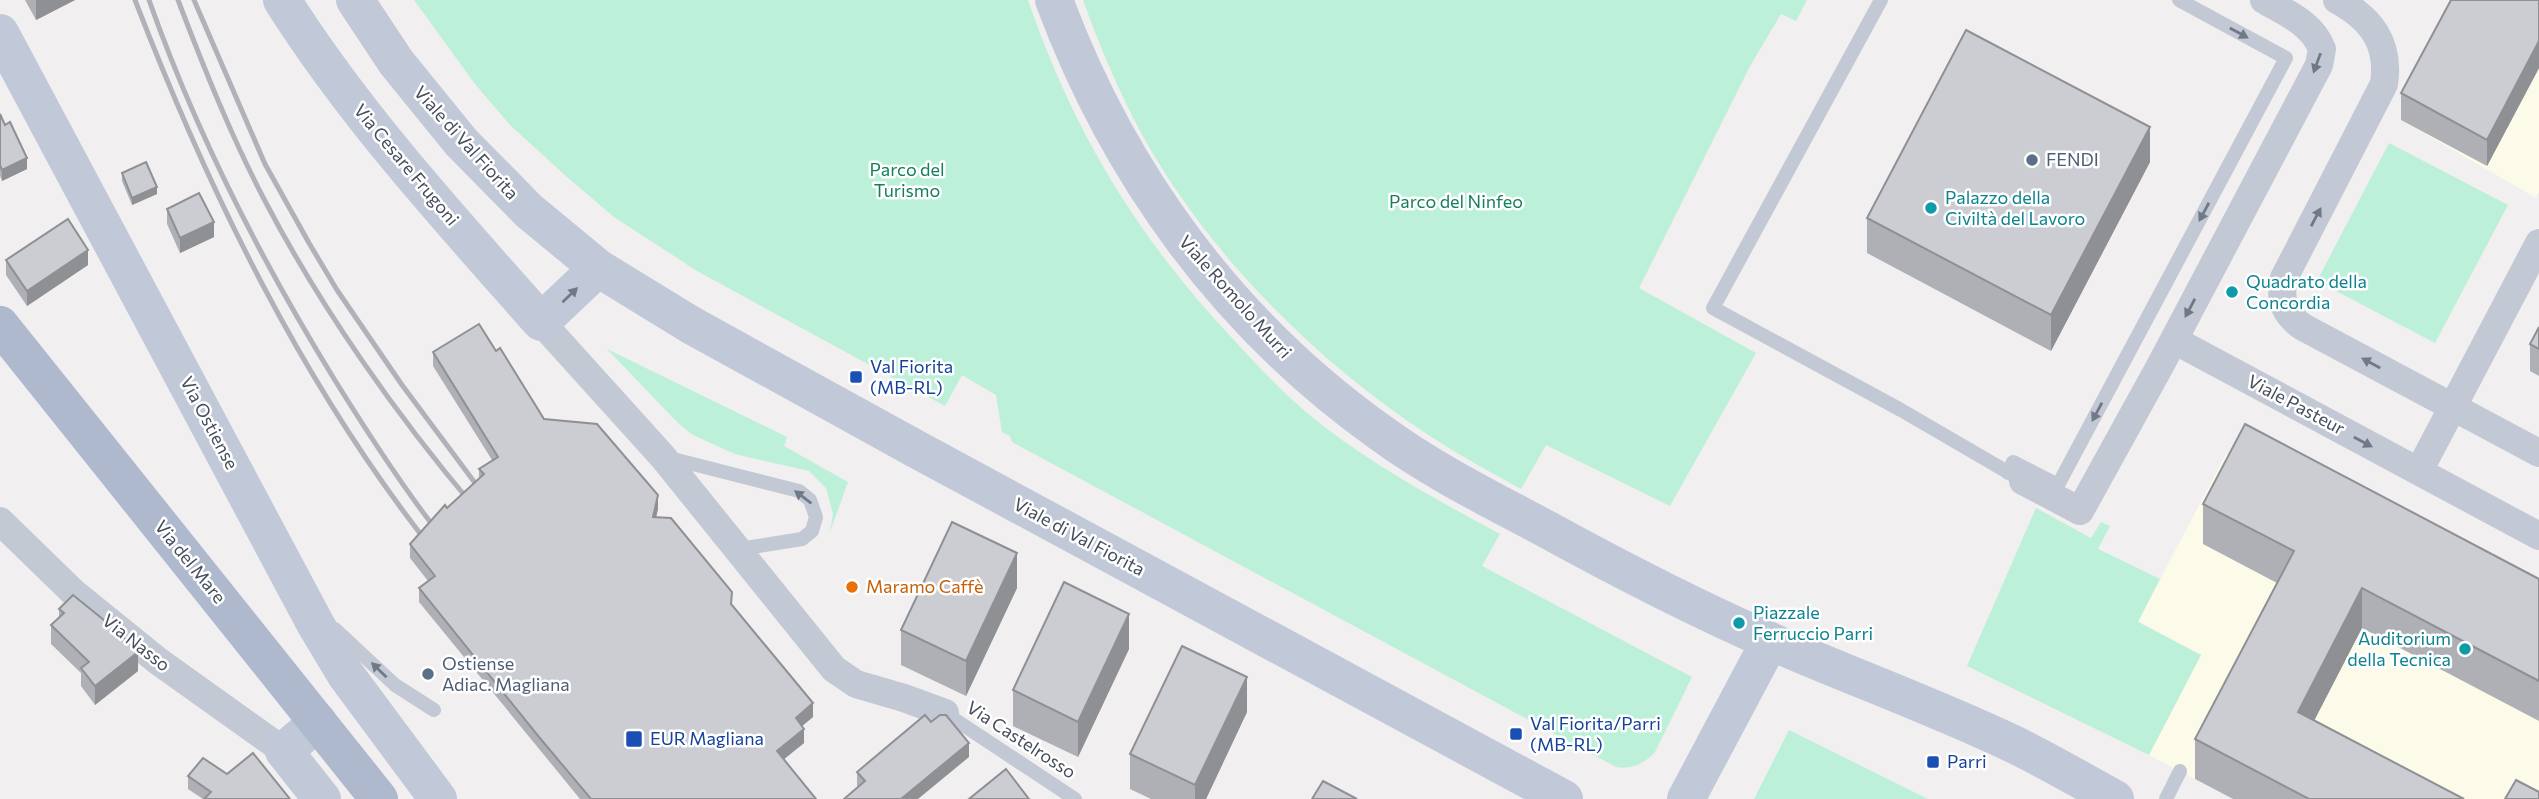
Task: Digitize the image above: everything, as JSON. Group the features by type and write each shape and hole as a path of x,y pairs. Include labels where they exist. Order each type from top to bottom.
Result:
{"main road":[{"name":"Via Cesare Frugoni","path":"282,0 344,91 430,196 541,322"},
{"name":"Viale di Val Fiorita","path":"355,0 396,62 468,150 529,211 598,268 691,325 832,403 1564,799"},
{"name":"Viale Romolo Murri","path":"1054,0 1088,83 1124,152 1163,214 1217,282 1290,358 1343,405 1398,444 1510,510 1606,562 1770,641"},
{"name":"Via Ostiense","path":"0,33 300,595 346,676 438,799"},
{"path":"541,322 598,268"},
{"name":"Via del Mare","path":"0,325 379,799"},
{"path":"1686,799 1770,641 2011,743 2115,799"},
{"path":"318,722 284,751 321,799"}],"street":[{"path":"2015,477 2080,512 2319,65 2322,49 2305,24 2263,0"},
{"path":"2337,0 2365,18 2374,31 2385,57 2384,84 2284,278 2281,289 2282,303 2293,320 2539,453"},
{"path":"2418,471 2539,243"},
{"path":"541,322 663,457 842,676 856,684 945,713"},
{"name":"Viale Pasteur","path":"2174,340 2539,536"},
{"name":"Via Nasso","path":"0,522 74,593 158,661 284,751"}],"lane":[{"path":"1881,0 1713,308 1902,410 2015,477"},
{"path":"2015,477 2013,462 2058,485 2286,58 2179,0"},
{"path":"663,457 785,487 804,494 810,500 816,517 808,535 802,539 740,549"},
{"path":"300,595 395,685 434,710"},
{"name":"Via Castelrosso","path":"945,713 1075,799"},
{"path":"2166,799 2180,771"}],"shaded area":[{"path":"2464,0 2539,0 2539,192 2536,198 2401,120"},
{"path":"2226,454 2539,619 2539,799 2233,799 2149,755 2201,655 2138,621"}],"green space":[{"name":"Parco del Turismo","path":"414,0 1028,0 1066,94 1111,180 1166,261 1268,377 1307,413 1352,447 1425,493 1500,534 1482,566 1692,677 1655,752 1637,765 1616,767 1012,442 1010,436 1002,432 996,395 962,375 945,406 697,271 614,217 510,125 475,84"},
{"name":"Parco del Ninfeo","path":"1083,0 1807,0 1796,21 1781,14 1750,66 1639,288 1756,353 1670,506 1546,445 1521,489 1430,436 1345,374 1267,301 1230,261 1197,219 1140,131 1109,67"},
{"path":"2389,143 2508,205 2435,343 2317,281"},
{"path":"607,349 787,437 784,446 848,482 830,532 833,514 826,488 809,471 735,454 693,435 678,423"},
{"path":"2036,508 2091,538 2101,522 2110,526 2098,549 2160,579 2138,622 2201,655 2149,755 1967,666"},
{"path":"1789,730 1928,799 1754,799"}],"building":[{"path":"2451,0 2539,0 2539,41 2487,140 2401,93"},
{"name":"Palazzo della Civiltà del Lavoro","path":"1966,30 2150,127 2051,315 1867,218"},
{"path":"0,114 5,125 10,122 27,158 2,170 0,165"},
{"path":"146,162 157,187 132,198 122,173"},
{"path":"199,193 214,222 180,238 167,209"},
{"path":"68,219 88,250 27,291 6,260"},
{"path":"479,324 496,351 500,348 544,419 597,424 658,495 653,517 671,518 732,592 731,604 813,703 796,718 804,729 777,751 816,799 591,799 419,588 435,576 410,544 445,505 447,508 484,474 479,469 498,457 433,352"},
{"path":"2539,327 2539,349 2530,344"},
{"path":"2245,424 2539,579 2539,681 2362,588 2298,712 2464,799 2309,799 2195,739 2294,551 2203,504"},
{"path":"952,522 1017,553 966,661 901,630"},
{"path":"1064,582 1129,614 1078,722 1013,690"},
{"path":"73,595 115,629 138,652 95,686 81,668 89,662 51,625 64,613 59,609"},
{"path":"1182,646 1247,677 1195,785 1130,754"},
{"path":"925,715 931,722 940,715 946,715 969,743 901,799 844,799 865,781 857,772"},
{"path":"253,753 290,799 204,799 211,792 188,776 203,758 227,774"},
{"path":"1006,769 1029,799 969,799"},
{"path":"2516,780 2539,792 2539,799 2505,799"},
{"path":"1323,781 1357,799 1312,799"}],"railway":[{"path":"135,0 195,145 263,286 342,422 433,550"},
{"path":"149,0 167,50 209,148 282,290 374,441 441,536"},
{"path":"178,0 229,127 310,281 389,399 475,508"},
{"path":"194,0 265,164 309,243 337,290 402,385 487,499"}],"place":[{"name":"FENDI","path":"2032,160"},
{"name":"Palazzo della Civiltà del Lavoro","path":"1931,208"},
{"name":"Quadrato della Concordia","path":"2232,292"},
{"name":"Val Fiorita (MB-RL)","path":"856,377"},
{"name":"Maramo Caffè","path":"852,587"},
{"name":"Piazzale Ferruccio Parri","path":"1739,623"},
{"name":"Auditorium della Tecnica","path":"2465,649"},
{"name":"Ostiense Adiac. Magliana","path":"428,674"},
{"name":"Val Fiorita/Parri (MB-RL)","path":"1516,734"},
{"name":"EUR Magliana","path":"634,739"},
{"name":"Parri","path":"1933,762"}]}
